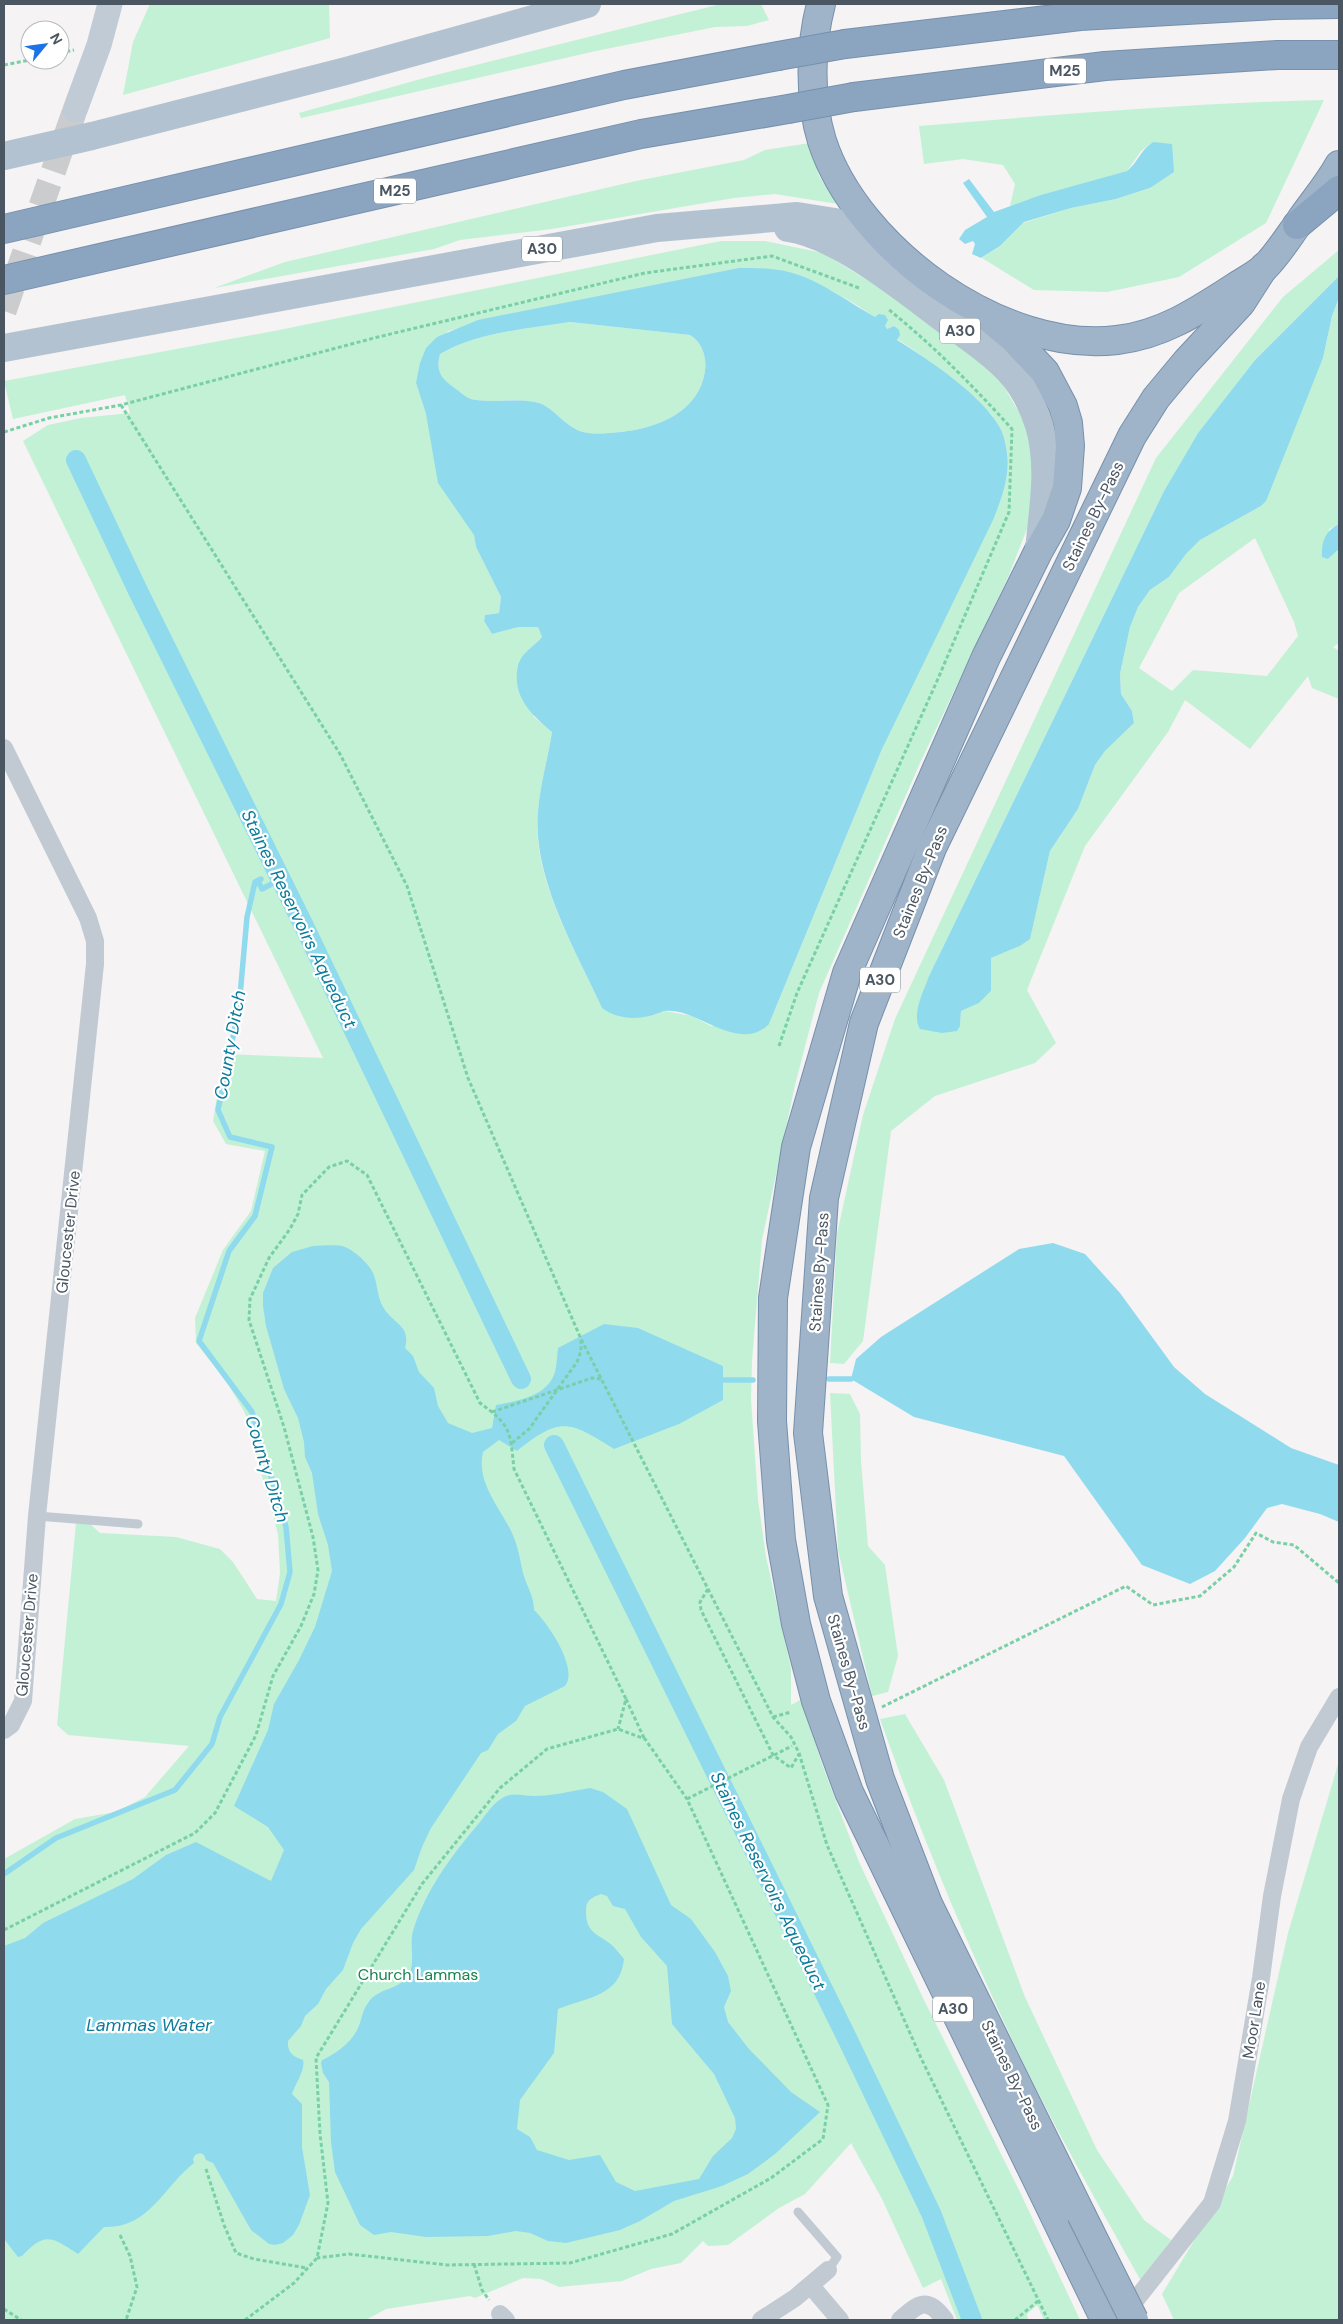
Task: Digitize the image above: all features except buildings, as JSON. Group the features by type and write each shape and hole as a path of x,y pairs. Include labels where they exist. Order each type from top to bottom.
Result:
{"highway":[{"path":"822,4 813,50 813,76 822,139 839,180 866,218 898,254 983,313 1023,329 1050,336 1085,341 1118,340 1160,330 1181,321 1264,267 1328,185 1339,165"},
{"path":"4,229 624,85 845,44 1080,16 1275,5 1339,4"},
{"name":"M25","path":"4,280 642,134 854,97 1105,66 1277,55 1339,55"},
{"path":"1297,225 1339,190"},
{"name":"Staines By-Pass","path":"1104,2320 1070,2220 928,1904 880,1779 828,1596 808,1433 824,1198 864,1023 932,848 1132,436 1156,398 1186,362 1241,303 1264,267"},
{"name":"Staines By-Pass","path":"983,313 1013,338 1044,372 1063,406 1068,423 1070,446 1067,488 1056,520 986,657 847,973 796,1147 773,1298 772,1421 782,1540 796,1624 816,1701 849,1792 1070,2220 1134,2320"}],"main road":[{"path":"75,110 99,44 110,4"},
{"path":"4,156 92,136 336,73 587,4"},
{"name":"A30","path":"4,348 657,228 797,216 835,222 898,254"},
{"name":"A30","path":"740,221 795,229 835,244 902,288 997,359 1011,373 1032,409 1039,426 1044,450 1046,498 1039,550"}],"street":[{"name":"Gloucester Drive","path":"4,748 88,918 94,941 95,964 37,1516 23,1701 11,1725 4,1730"},
{"name":"Moor Lane","path":"1120,2320 1212,2203 1237,2121 1261,1978 1272,1896 1291,1799 1309,1747 1339,1697"},
{"path":"761,2320 775,2313 811,2286 828,2270"},
{"path":"811,2286 840,2320"},
{"path":"900,2320 917,2305 929,2304 945,2320"}],"lane":[{"path":"37,1516 138,1524"},
{"path":"798,2212 837,2257 828,2270"}],"path":[{"path":"4,65 20,62"},
{"path":"4,432 49,418 120,405 378,337 645,273 772,256 865,290"},
{"path":"779,1046 797,992 937,681 1009,512 1012,429 965,378 916,331 887,308"},
{"path":"120,405 340,754 402,877 468,1078 581,1339 773,1717 791,1737 800,1753 827,1845 922,2058 1048,2320"},
{"path":"4,1930 195,1833 215,1813 256,1735 273,1676 301,1626 314,1594 318,1570 313,1537 284,1427 249,1320 250,1299 269,1258 290,1229 298,1214 302,1195 328,1167 347,1161 368,1175 480,1404 501,1418 511,1436 514,1469 645,1739 687,1800 828,2105 823,2139 771,2178 672,2234 570,2263 447,2265 348,2254 317,2258"},
{"path":"512,1443 529,1429 577,1362 581,1351 581,1339"},
{"path":"492,1412 525,1402 558,1388 592,1378 602,1379"},
{"path":"877,1709 1126,1586 1153,1605 1200,1596 1234,1567 1256,1533 1273,1542 1294,1545 1339,1583"},
{"path":"708,1589 700,1602 701,1610 773,1755 791,1768 800,1753"},
{"path":"618,1729 626,1699"},
{"path":"773,1717 791,1712"},
{"path":"245,2320 294,2283 317,2258 328,2203 320,2134 316,2058 422,1884 500,1788 547,1749 618,1729 645,1739"},
{"path":"687,1800 792,1746"},
{"path":"206,2169 224,2225 236,2253 254,2260 308,2268"},
{"path":"120,2235 130,2256 137,2287 126,2320"},
{"path":"474,2264 482,2290 503,2317"},
{"path":"1015,2320 1038,2302"},
{"path":"4,2309 21,2320"}],"green space":[{"path":"150,4 329,4 330,38 123,95 133,42"},
{"path":"721,4 761,4 769,20 747,26 715,27 596,51 301,118 299,113 428,77"},
{"path":"1324,100 1266,223 1179,277 1107,292 1034,290 982,258 1000,246 1023,223 1071,208 1116,199 1151,188 1153,142 1141,151 1127,171 1010,206 1015,184 1003,165 963,159 924,164 919,126 1172,107"},
{"path":"810,143 819,176 838,204 775,194 734,198 552,229 460,240 434,249 214,288 285,262 636,181 744,160 765,150"},
{"name":"Church Lammas","path":"721,241 765,241 823,253 893,296 996,373 1024,421 1036,472 1032,516 1009,575 920,763 819,993 795,1085 762,1240 752,1361 751,1399 758,1500 766,1557 791,1668 791,1705 802,1699 822,1764 859,1862 923,1998 1019,2190 1080,2320 1044,2320 1037,2305 1027,2314 1028,2320 957,2320 941,2279 923,2288 882,2199 851,2143 805,2194 779,2208 728,2245 708,2246 703,2241 681,2263 651,2269 622,2281 559,2287 541,2279 523,2278 475,2298 470,2296 386,2309 366,2320 4,2320 4,1859 75,1819 116,1812 145,1797 189,1746 68,1735 57,1725 76,1523 89,1523 100,1533 176,1537 220,1549 233,1562 257,1599 276,1601 280,1573 278,1534 245,1413 225,1379 196,1343 195,1318 223,1250 251,1211 265,1151 226,1144 213,1121 224,1054 323,1058 23,441 48,425 81,418 130,413 125,395 13,419 4,381 274,331","holes":["767,269 790,273 813,282 855,304 887,329 894,326 897,339 947,375 993,416 882,749 769,1024 711,1026 692,1016 665,1011 653,1015 602,1008 568,937 548,887 541,861 538,836 539,801 552,732 534,717 519,661 542,637 538,627 519,627 492,634 484,621 485,615 499,613 501,597 476,547 474,535 426,414 416,383 448,331"]},
{"path":"1339,250 1339,276 1255,360 1198,433 1164,491 929,976 960,1026 961,1011 979,1003 991,991 991,958 1020,946 1030,938 1050,851 1078,809 1095,765 1105,751 1134,723 1132,711 1121,694 1120,674 1130,627 1138,607 1150,590 1169,577 1186,554 1200,540 1261,506 1323,358 1332,316 1339,298 1339,524 1329,529 1328,559 1339,549 1339,643 1333,647 1339,651 1339,699 1312,688 1308,676 1250,749 1185,700 1168,732 1085,846 1027,990 1056,1043 1035,1063 935,1096 891,1131 863,1341 844,1364 830,1363 837,1234 863,1115 895,1019 1156,458 1283,297","holes":["1255,538 1294,622 1298,636 1267,676 1193,670 1172,691 1139,668 1179,593"]},
{"path":"570,322 690,335 701,346 705,360 705,371 695,397 675,415 649,427 611,433 592,433 583,432 570,426 539,403 531,401 471,399 448,383 440,373 438,364 440,354 470,341 503,332"},
{"path":"830,1393 850,1394 860,1414 861,1461 868,1546 885,1565 898,1656 888,1692 872,1696 838,1550"},
{"path":"905,1714 944,1780 1025,1997 1097,2150 1144,2220 1171,2240 1141,2281 1070,2154 1020,2057 923,1835 880,1719"},
{"path":"1339,1761 1339,2320 1174,2320 1162,2294 1233,2176 1288,1933"}],"water":[{"path":"1153,142 1172,144 1174,172 1150,188 1116,199 1071,208 1024,222 1000,246 981,258 972,254 975,244 973,241 965,244 959,239 965,230 987,217 963,183 969,179 994,212 1041,195 1127,171"},
{"path":"739,268 764,268 783,271 812,280 875,317 879,314 885,315 888,320 885,326 887,329 894,326 899,330 900,335 897,340 924,357 968,391 992,416 1003,434 1008,463 1002,496 993,520 882,749 769,1024 757,1032 746,1034 732,1033 684,1013 674,1011 664,1011 646,1017 626,1018 602,1008 568,937 548,887 538,836 538,811 552,732 526,706 517,681 520,660 542,637 538,627 519,627 492,634 484,621 485,615 499,613 501,597 476,547 474,535 438,483 426,414 416,383 420,363 426,348 437,337 478,320","holes":["570,322 690,335 701,346 705,360 705,371 695,397 686,407 662,422 649,427 621,432 597,434 583,432 570,426 544,405 531,401 471,399 448,383 440,373 438,364 440,354 470,341 503,332"]},
{"path":"1339,276 1339,298 1332,316 1323,358 1266,501 1261,506 1200,540 1186,554 1169,577 1150,590 1138,607 1130,627 1120,674 1121,694 1132,711 1134,723 1105,751 1095,765 1078,809 1050,851 1030,939 1020,946 991,958 991,991 979,1003 961,1011 960,1026 957,1031 942,1033 920,1029 917,1016 918,1010 929,976 1164,491 1198,433 1255,360"},
{"path":"1339,524 1339,549 1328,559 1322,557 1322,546 1327,534"},
{"path":"1053,1243 1085,1254 1120,1293 1174,1367 1205,1394 1291,1448 1339,1465 1339,1522 1320,1514 1282,1504 1267,1508 1245,1538 1215,1571 1190,1584 1142,1565 1064,1456 914,1417 851,1379 856,1359 881,1337 1019,1249"},
{"name":"Lammas Water","path":"334,1245 345,1247 368,1266 375,1277 383,1307 404,1330 406,1334 405,1348 413,1356 419,1372 434,1388 438,1406 448,1423 472,1433 492,1428 496,1405 514,1402 531,1396 546,1387 555,1372 558,1348 604,1324 638,1328 723,1366 723,1400 679,1424 614,1449 586,1433 565,1426 544,1432 517,1451 499,1440 483,1452 483,1474 486,1484 514,1538 523,1573 533,1600 534,1610 547,1625 560,1646 568,1669 568,1678 565,1686 525,1706 516,1721 498,1734 488,1750 481,1753 431,1828 414,1870 361,1929 353,1943 343,1970 326,1989 318,2004 305,2016 301,2026 288,2041 291,2053 303,2060 304,2064 292,2094 302,2104 302,2147 310,2195 299,2225 293,2235 283,2243 275,2245 269,2244 251,2230 213,2163 206,2160 204,2155 200,2153 195,2155 194,2163 183,2172 144,2214 120,2226 104,2227 78,2254 62,2244 49,2239 37,2243 22,2256 18,2257 4,2239 4,1946 25,1938 43,1923 133,1879 166,1855 196,1842 271,1881 284,1850 268,1827 234,1806 268,1730 274,1704 315,1627 332,1571 328,1545 318,1514 312,1473 305,1457 304,1442 298,1418 284,1389 266,1326 263,1306 263,1293 273,1268 292,1252 313,1246"},
{"path":"590,1788 603,1792 627,1809 671,1905 691,1919 715,1952 728,1976 731,1991 724,2007 728,2022 749,2049 791,2092 820,2112 775,2154 748,2174 722,2186 674,2201 640,2221 620,2230 566,2243 548,2241 530,2233 516,2231 488,2236 426,2237 391,2232 374,2235 360,2225 335,2172 331,2142 329,2082 323,2073 322,2060 348,2043 358,2028 364,2009 372,1998 404,1981 408,1976 412,1966 413,1931 425,1901 450,1860 494,1805 500,1799 511,1795 541,1796","holes":["601,1894 607,1896 613,1906 625,1909 641,1937 667,1966 672,2024 714,2074 735,2118 736,2129 732,2138 713,2156 699,2179 635,2191 616,2182 600,2155 569,2160 537,2150 530,2137 517,2129 520,2100 554,2053 558,2009 600,1994 616,1981 621,1972 624,1959 614,1947 590,1929 586,1918 586,1906 589,1901"]}],"waterway":[{"name":"Staines Reservoirs Aqueduct","path":"76,460 139,593 303,924 521,1379"},
{"name":"County Ditch","path":"4,1874 56,1838 175,1790 212,1744 220,1717 281,1604 290,1572 286,1527 252,1412 199,1341 229,1251 255,1216 272,1147 230,1137 218,1110 239,1007 247,917 255,882 261,879"},
{"path":"258,881 262,889 281,879"},
{"path":"829,1379 851,1379"},
{"path":"724,1380 753,1380"},
{"name":"Staines Reservoirs Aqueduct","path":"554,1445 846,2036 931,2213 972,2320"}],"tunnel":[{"path":"4,311 75,110"}]}
